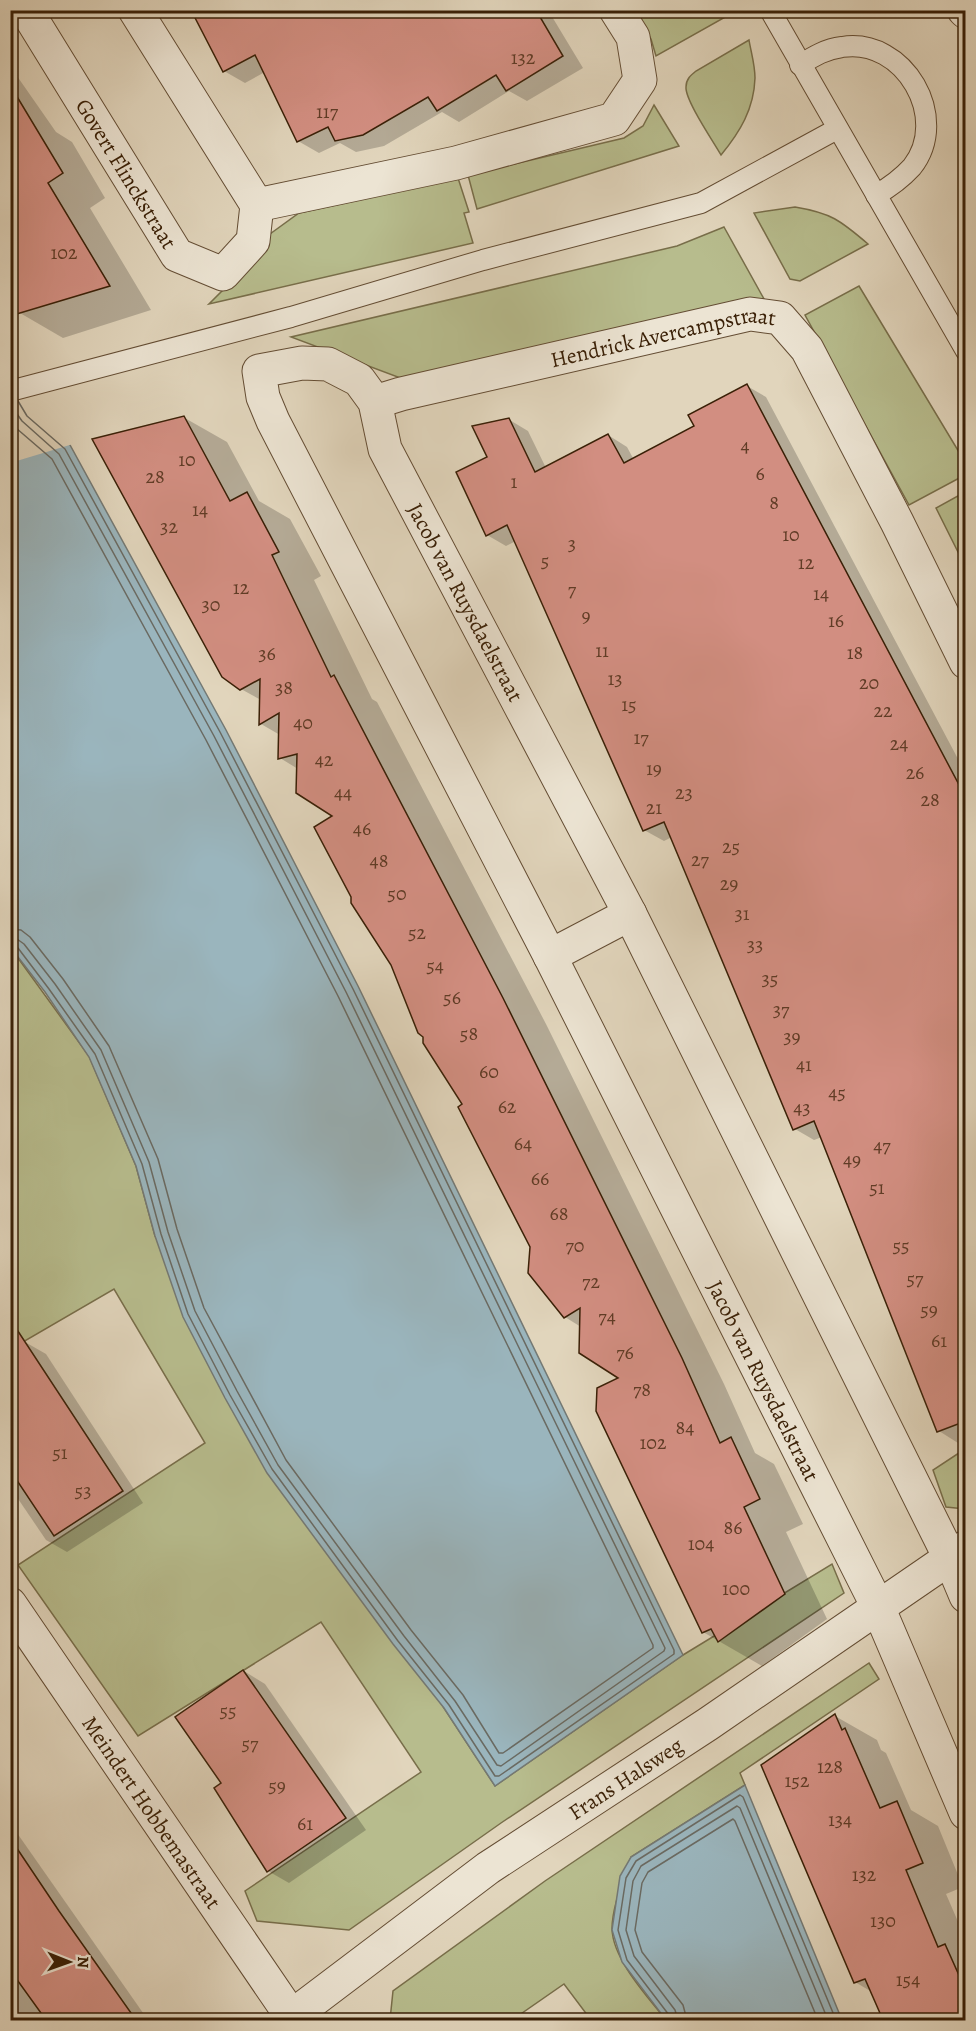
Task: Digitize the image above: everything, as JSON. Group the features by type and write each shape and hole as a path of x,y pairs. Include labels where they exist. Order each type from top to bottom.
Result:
{"street":[{"name":"Govert Flinckstraat","path":"26,10 177,255 224,274 253,241 257,205"},
{"path":"135,10 257,205 456,163 614,119 640,80 633,37 616,10"},
{"name":"Hendrick Avercampstraat","path":"375,402 401,394 750,314 780,318 807,349 897,522 966,662"},
{"name":"Jacob van Ruysdaelstraat","path":"966,1596 958,1553 630,914 385,449 375,402 358,380 328,364 302,363 259,371 263,397 273,421 550,956 878,1607 966,1813"},
{"path":"550,956 630,914"},
{"name":"Frans Halsweg","path":"292,2019 488,1868 708,1724 958,1553"},
{"name":"Meindert Hobbemastraat","path":"10,1604 292,2019"}],"lane":[{"path":"770,10 966,351"},
{"path":"800,65 821,52 844,46 868,48 891,58 909,74 921,95 926,119 923,143 914,165 897,183 876,195"},
{"path":"10,391 291,317 483,260 701,204 837,129"}],"green space":[{"path":"635,11 736,11 656,56 651,39"},
{"path":"749,40 755,73 752,100 740,129 721,155 690,101 686,84 696,71"},
{"path":"654,105 679,146 477,209 468,175 624,138 643,126"},
{"path":"458,178 469,212 464,213 473,243 209,304 243,270 270,234 299,213"},
{"path":"795,207 827,215 850,229 868,244 800,281 790,279 754,213"},
{"path":"724,227 764,299 746,299 403,379 291,337 677,246"},
{"path":"859,286 965,462 965,475 909,505 805,315"},
{"path":"965,492 965,566 936,508"},
{"path":"10,947 89,1056 136,1166 155,1236 444,1708 495,1786 683,1655 832,1564 844,1593 501,1823 349,1930 257,1921 245,1891 421,1772 321,1622 138,1736 18,1565 205,1443 114,1289 11,1349"},
{"path":"965,1449 965,1509 946,1507 933,1470"},
{"path":"869,1663 879,1679 740,1773 745,1785 631,1857 614,1911 612,1929 614,1941 618,1953 633,1978 666,2020 591,2020 564,1984 512,2020 390,2020 393,1991 545,1881"}],"water":[{"path":"10,378 31,412 70,445 226,730 358,986 683,1655 495,1786 444,1708 393,1644 267,1473 183,1317 155,1236 136,1166 89,1057 45,992 11,948"},
{"path":"745,1785 842,2020 666,2020 622,1962 612,1930 620,1876 631,1857"}],"pier":[{"path":"11,375 34,410 73,444 10,463"}],"building":[{"path":"191,10 536,10 563,56 506,91 496,75 437,111 428,97 363,135 335,141 328,127 297,142 255,55 223,72"},
{"path":"10,85 63,173 48,183 110,286 10,316"},
{"path":"747,384 966,798 966,1421 937,1432 814,1121 793,1130 664,822 643,831 507,525 486,536 456,472 487,457 472,426 509,418 535,472 608,434 624,463 694,426 688,415"},
{"path":"184,416 230,501 247,492 279,552 272,555 331,677 334,675 503,998 682,1358 720,1443 731,1437 760,1499 744,1507 785,1594 718,1642 711,1629 702,1633 596,1411 597,1388 618,1378 579,1353 580,1308 564,1318 528,1273 530,1247 458,1107 462,1104 423,1043 423,1037 418,1033 391,965 351,903 351,897 314,827 332,816 296,793 297,754 278,759 279,713 259,725 260,679 240,690 222,677 92,439"},
{"path":"10,1319 123,1491 54,1536 10,1470"},
{"path":"243,1670 346,1818 267,1872 214,1788 221,1783 175,1717"},
{"path":"835,1714 842,1730 845,1728 880,1808 897,1801 923,1863 906,1870 938,1947 945,1944 966,1991 966,2020 883,2020 865,1979 854,1983 761,1765"},
{"path":"10,1838 136,2020 46,2020 10,1970"}]}
